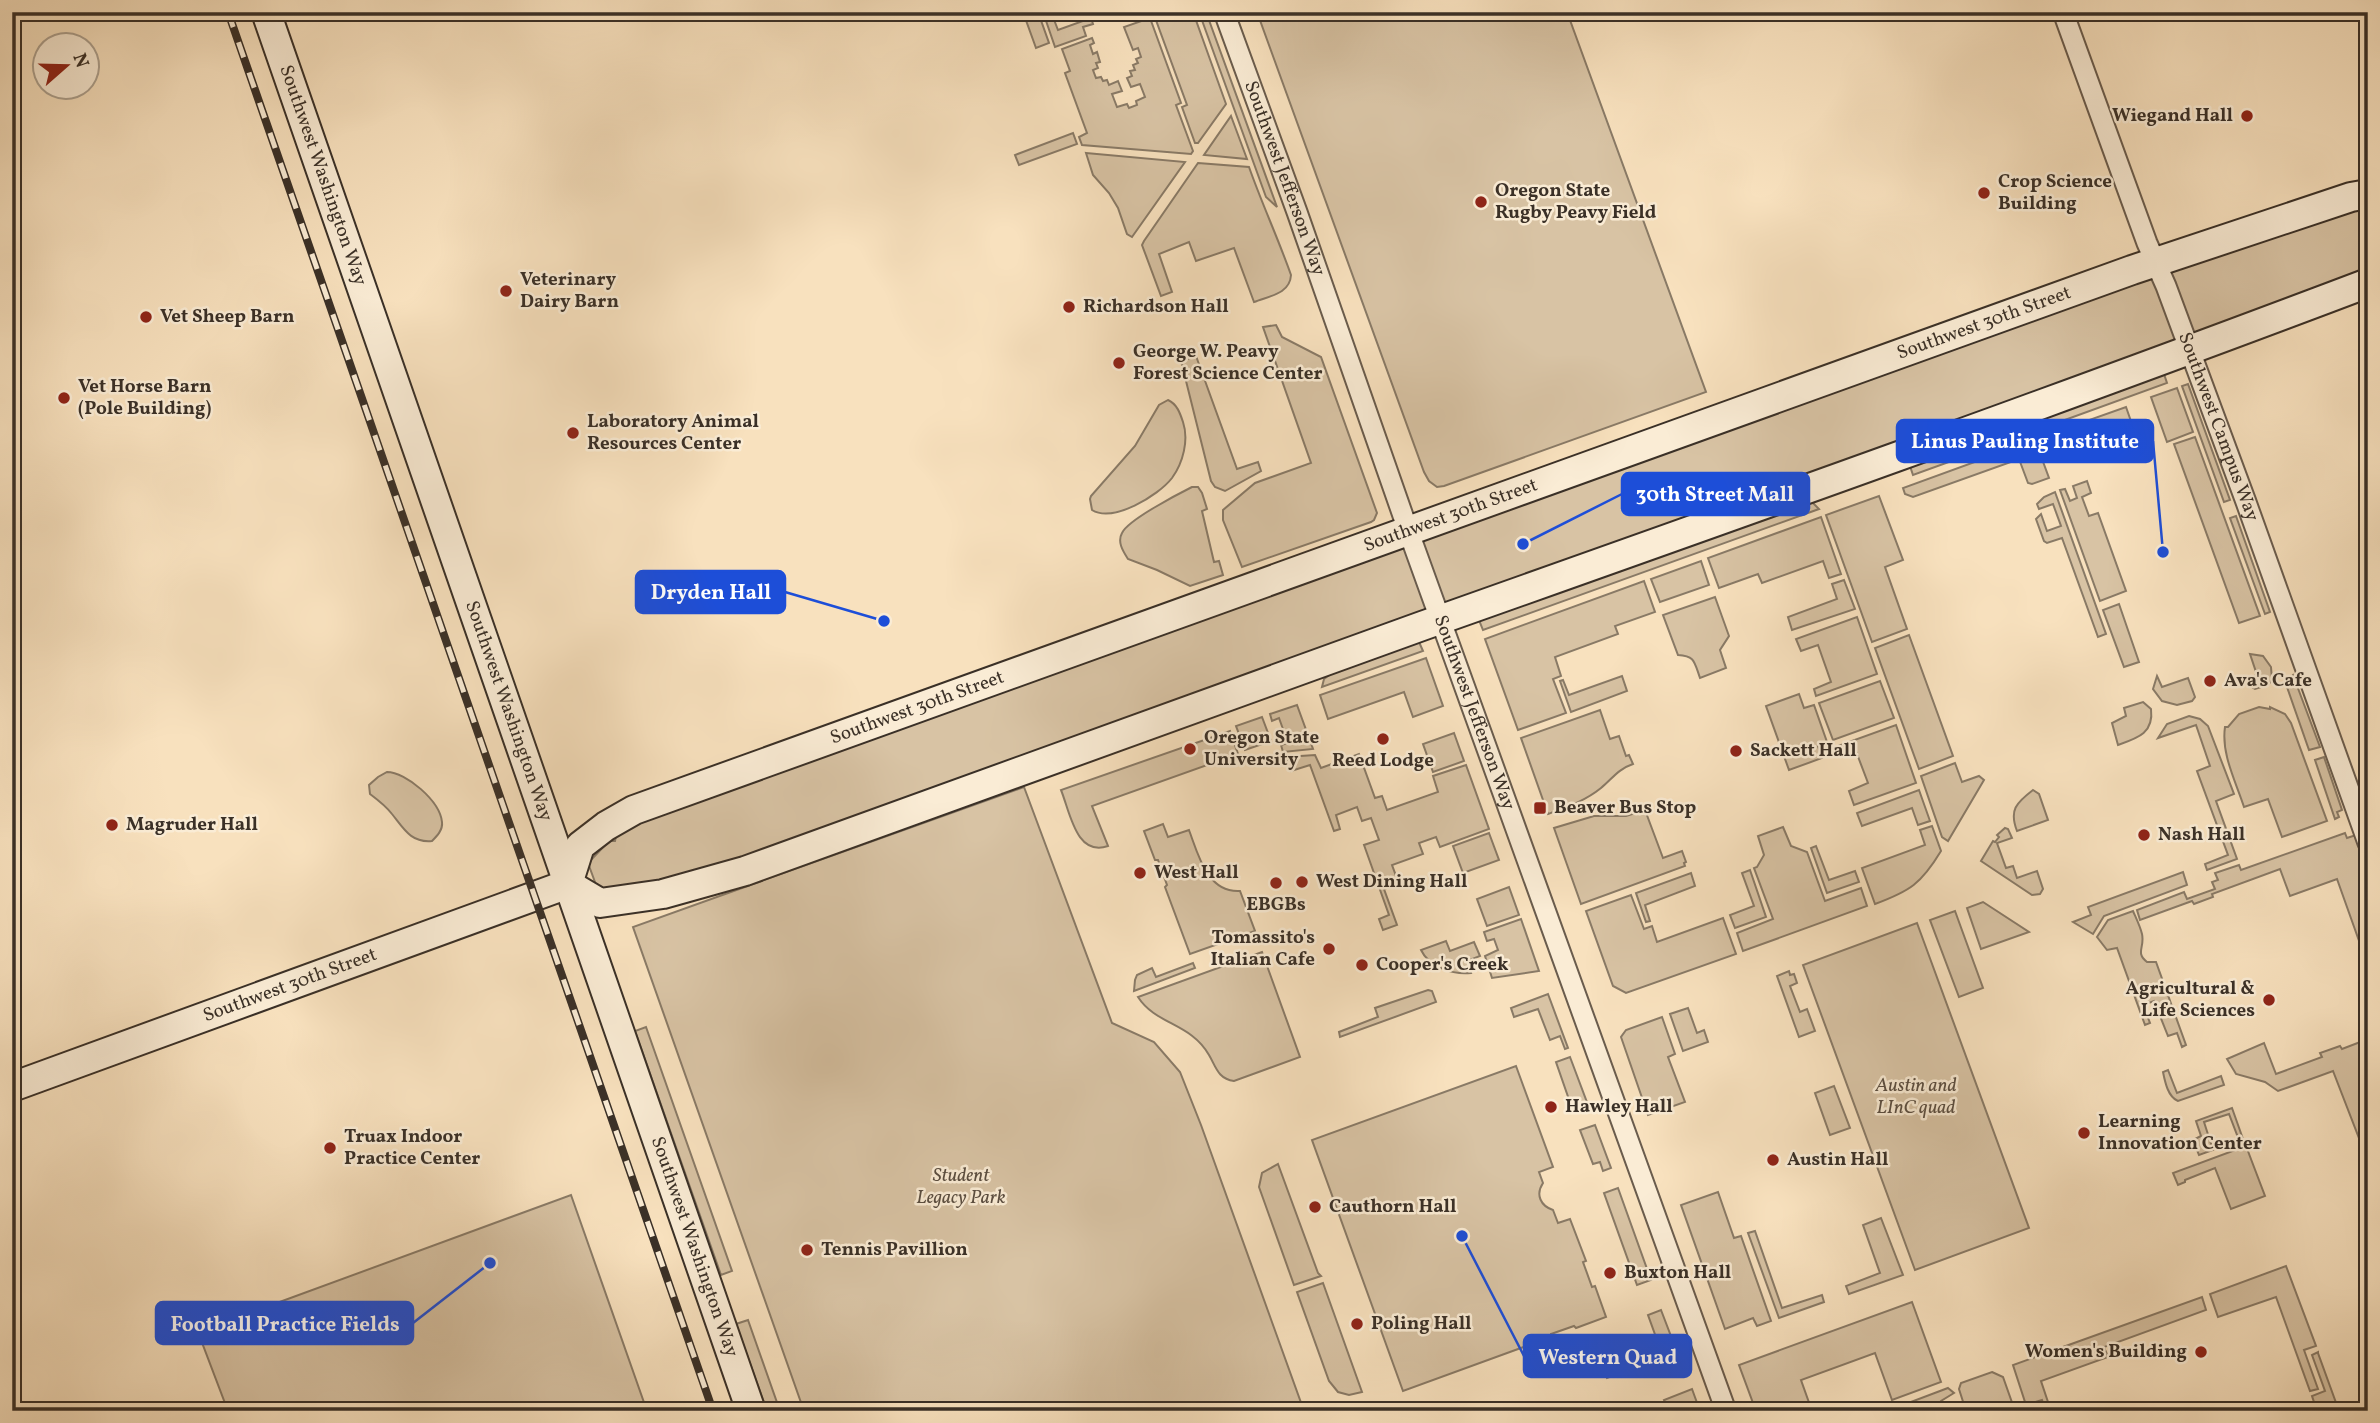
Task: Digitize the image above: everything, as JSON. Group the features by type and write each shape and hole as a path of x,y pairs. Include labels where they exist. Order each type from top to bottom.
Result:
{"street":[{"name":"Southwest Washington Way","path":"266,12 751,1411"},
{"name":"Southwest Jefferson Way","path":"1224,12 1726,1411"},
{"name":"Southwest Campus Way","path":"2063,12 2190,351 2368,843"},
{"name":"Southwest 30th Street","path":"12,1087 568,884 580,846 606,826 634,810 2155,263 2351,197 2368,194"},
{"path":"568,884 600,903 663,894 745,871 2190,351 2368,283"}],"green space":[{"path":"1023,12 1038,12 1049,43 1036,48"},
{"path":"1043,12 1051,12 1058,30 1091,18 1093,24 1083,27 1086,36 1055,47"},
{"path":"1153,12 1193,12 1226,104 1198,143 1195,143 1182,107 1187,105"},
{"path":"1199,12 1206,12 1277,207 1266,197"},
{"name":"Oregon State Rugby Peavy Field","path":"1257,12 1567,12 1706,392 1444,486 1437,487 1429,481"},
{"path":"1150,18 1181,103 1176,105 1193,151 1191,154 1082,145 1079,137 1087,133 1065,73 1070,71 1062,49 1092,38 1094,43 1090,45 1093,54 1097,52 1100,62 1096,63 1098,68 1093,70 1096,78 1107,80 1109,85 1118,81 1122,91 1112,94 1117,107 1127,104 1129,108 1145,97 1140,84 1131,87 1127,78 1132,76 1130,71 1135,70 1133,65 1138,63 1136,59 1141,57 1138,48 1133,50 1124,27"},
{"path":"1231,116 1247,159 1204,155"},
{"path":"1073,133 1077,144 1019,165 1015,155"},
{"path":"1086,153 1185,162 1132,237 1127,234 1118,208 1109,193 1093,175"},
{"path":"1198,163 1249,167 1291,275 1283,290 1254,302 1234,248 1196,261 1189,242 1159,254 1172,292 1161,296 1142,245"},
{"path":"2368,200 2368,278 708,877 599,893 588,863 609,841 615,841 616,836 634,824"},
{"path":"1276,325 1282,337 1321,357 1377,513 1371,522 1242,567 1223,520 1223,510 1255,483 1311,463 1263,327"},
{"path":"1196,356 1237,469 1258,462 1261,471 1225,491 1215,487 1211,481 1181,361"},
{"path":"2164,374 2167,383 1913,475 1910,466"},
{"path":"2188,384 2230,500 2224,502 2182,386"},
{"path":"2177,388 2193,432 2167,442 2151,397"},
{"path":"1168,400 1179,412 1185,429 1182,458 1172,478 1157,492 1135,506 1111,513 1092,510 1091,496 1135,446 1159,405"},
{"path":"2126,407 2133,427 2049,461 2041,437"},
{"path":"2195,437 2260,616 2239,623 2174,444"},
{"path":"2035,440 2049,478 2028,483 2019,459 1913,497 1905,494 1903,488"},
{"path":"2087,481 2091,493 2082,497 2089,516 2098,513 2126,591 2100,601 2060,490 2065,489 2070,501 2077,498 2073,486"},
{"path":"1192,487 1198,487 1202,493 1207,509 1202,511 1214,562 1219,561 1223,575 1190,586 1128,559 1120,540 1122,533 1133,521"},
{"path":"2055,492 2106,634 2098,637 2062,538 2047,543 2044,541 2036,519 2041,514 2047,531 2061,526 2053,504 2039,509 2037,504"},
{"path":"1879,496 1903,560 1885,567 1907,629 1872,642 1826,515"},
{"path":"1811,501 1819,509 1483,630 1479,620"},
{"path":"2236,516 2270,612 2265,614 2230,518"},
{"path":"1821,517 1841,574 1829,578 1823,561 1762,583 1758,574 1719,588 1708,558"},
{"path":"1701,561 1709,585 1660,602 1651,579"},
{"path":"1844,580 1855,609 1792,630 1788,617 1837,599 1832,584"},
{"path":"1644,581 1655,612 1615,626 1618,634 1555,657 1561,676 1553,679 1566,713 1518,730 1485,639"},
{"path":"1715,597 1729,636 1720,650 1726,668 1700,678 1693,660 1678,655 1663,615"},
{"path":"2119,604 2139,662 2124,667 2103,610"},
{"path":"1857,617 1877,674 1816,696 1814,689 1831,682 1818,645 1801,651 1796,639"},
{"path":"1909,635 1953,756 1919,769 1875,648"},
{"path":"1419,642 1423,651 1322,687 1324,679 1332,673"},
{"path":"2250,654 2263,656 2271,667 2272,680 2268,685 2255,689 2241,681 2257,675"},
{"path":"1426,658 1443,706 1413,717 1404,692 1328,719 1320,695"},
{"path":"2293,675 2320,747 2309,750 2287,687 2288,680"},
{"path":"1622,676 1627,691 1571,712 1560,681 1563,680 1569,695"},
{"path":"2157,676 2162,687 2188,678 2195,697 2192,701 2177,705 2162,701 2153,689"},
{"path":"1880,681 1894,718 1833,740 1819,703"},
{"path":"1799,694 1804,708 1814,705 1827,742 1818,746 1822,758 1789,770 1766,706"},
{"path":"2143,702 2151,709 2150,724 2138,737 2118,745 2112,723 2126,716 2124,708"},
{"path":"1297,705 1313,749 1283,752 1281,745 1288,743 1279,718 1272,721 1270,714"},
{"path":"2259,707 2270,707 2285,714 2291,723 2327,821 2282,837 2268,799 2244,807 2227,758 2225,727 2239,714"},
{"path":"1600,710 1610,739 1619,736 1626,756 1629,755 1633,764 1619,771 1589,797 1548,814 1521,738"},
{"path":"2189,716 2200,719 2208,726 2234,794 2216,801 2237,859 2207,870 2205,864 2228,855 2197,771 2210,766 2196,725 2158,738 2167,724"},
{"path":"1262,717 1271,741 1245,750 1236,726"},
{"path":"1896,725 1916,783 1854,805 1849,791 1868,783 1854,746 1837,752 1835,747"},
{"path":"1230,731 1238,754 1092,806 1108,846 1097,848 1081,839 1061,790"},
{"path":"1454,733 1464,761 1433,772 1423,744"},
{"path":"1359,754 1375,798 1382,796 1387,810 1438,792 1433,776 1466,765 1489,829 1440,847 1436,837 1419,843 1423,854 1392,865 1399,884 1384,889 1397,925 1383,930 1379,919 1389,915 1364,845 1379,840 1371,818 1362,821 1357,807 1336,815 1340,829 1334,831 1310,765 1291,771 1286,757 1315,755 1321,768"},
{"path":"2324,757 2342,810 2337,812 2339,817 2335,819 2315,760"},
{"path":"1955,763 1962,782 1979,776 1984,780 1948,841 1942,837 1921,776"},
{"path":"387,772 412,782 435,805 442,825 432,841 419,840 409,834 387,808 370,794 369,785"},
{"name":"Student Legacy Park","path":"1024,787 1112,1023 1154,1042 1180,1072 1304,1411 804,1411 633,927"},
{"path":"1919,790 1930,821 1918,825 1912,808 1862,826 1857,813"},
{"path":"2033,790 2039,794 2048,820 2017,831 2014,812 2022,799"},
{"path":"1645,810 1663,858 1682,851 1685,866 1581,904 1554,828 1594,816 1626,816"},
{"path":"1163,824 1168,837 1189,830 1200,860 1212,879 1219,886 1240,891 1255,931 1190,954 1158,860 1155,860 1144,831"},
{"path":"1932,826 1941,851 1927,871 1914,885 1875,904 1862,868 1925,845 1920,830"},
{"path":"1783,827 1791,846 1807,852 1825,901 1861,888 1867,906 1743,951 1737,933 1773,919 1754,868 1764,855 1758,836"},
{"path":"2005,828 2012,838 1997,843 2006,868 2013,866 2017,878 2037,871 2043,889 2040,894 2032,895 1981,861 1993,841 1999,837 1997,835"},
{"path":"1489,833 1499,860 1463,873 1453,846"},
{"path":"2345,833 2347,838 2356,835 2368,869 2368,950 2363,952 2337,879 2290,896 2280,869 2212,894 2213,897 2194,904 2192,901 2140,920 2137,910 2184,892 2187,899 2215,889 2212,882 2218,880 2215,873 2239,865 2241,870"},
{"path":"1816,846 1829,880 1855,871 1859,882 1827,893 1811,848"},
{"path":"1750,870 1766,917 1735,928 1730,915 1754,906 1742,873"},
{"path":"2183,872 2187,885 2104,916 2093,934 2073,922 2091,915 2088,907"},
{"path":"1691,873 1695,886 1645,905 1650,921 1646,922 1636,893"},
{"path":"1509,887 1519,915 1487,926 1477,899"},
{"path":"1631,895 1644,929 1652,926 1657,942 1723,918 1736,954 1626,993 1613,986 1586,911"},
{"path":"1983,902 2029,932 1981,949 1967,908"},
{"path":"1955,911 1983,988 1959,997 1930,920"},
{"path":"2133,911 2142,934 2143,959 2156,962 2186,1045 2182,1047 2177,1033 2168,1036 2154,1001 2143,1005 2150,1023 2145,1025 2117,948 2107,950 2097,937 2108,920"},
{"path":"1521,919 1539,971 1492,978 1485,956 1498,950 1494,939 1487,941 1484,932"},
{"name":"Austin and LInC quad","path":"1917,923 2029,1228 1915,1270 1803,965"},
{"path":"1446,941 1450,951 1474,942 1480,956 1467,961 1471,973 1442,969 1430,961 1421,950"},
{"path":"1262,952 1300,1057 1234,1081 1229,1080 1218,1072 1202,1044 1154,1013 1138,997"},
{"path":"1193,963 1195,968 1134,991 1137,975 1152,968 1156,977"},
{"path":"1789,971 1790,975 1794,974 1797,983 1790,986 1800,1012 1807,1009 1815,1031 1799,1037 1777,976"},
{"path":"1428,990 1432,991 1436,1002 1340,1037 1339,1032 1378,1017 1375,1008"},
{"path":"1548,994 1568,1048 1565,1049 1560,1036 1550,1040 1538,1009 1514,1017 1511,1008"},
{"path":"1688,1008 1697,1033 1704,1030 1708,1042 1683,1051 1670,1014"},
{"path":"1662,1017 1675,1054 1668,1057 1685,1102 1648,1115 1621,1037 1626,1030"},
{"path":"646,1027 732,1271 721,1275 635,1031"},
{"path":"2368,1039 2368,1150 2364,1151 2333,1071 2278,1091 2265,1082 2236,1074 2227,1059 2264,1043 2276,1074 2322,1057 2320,1053 2340,1046 2342,1049"},
{"path":"1570,1057 1588,1105 1573,1111 1556,1062"},
{"path":"1516,1066 1553,1167 1539,1172 1543,1183 1540,1200 1553,1210 1558,1223 1570,1219 1586,1261 1583,1262 1592,1287 1595,1286 1606,1317 1551,1334 1551,1337 1403,1391 1312,1140"},
{"path":"2168,1070 2177,1093 2221,1076 2224,1085 2178,1101 2169,1093 2166,1085 2163,1072"},
{"path":"1834,1086 1850,1128 1830,1135 1815,1093"},
{"path":"2232,1108 2243,1139 2239,1140 2229,1114 2204,1122 2213,1150 2199,1155 2193,1140 2201,1136 2196,1121"},
{"path":"1595,1125 1611,1168 1603,1171 1600,1162 1593,1164 1580,1130"},
{"path":"2246,1146 2265,1196 2231,1209 2215,1168 2178,1185 2173,1173"},
{"path":"1278,1164 1321,1276 1294,1285 1259,1187 1262,1173"},
{"path":"1618,1188 1651,1280 1637,1285 1604,1193"},
{"path":"1718,1192 1734,1238 1741,1236 1771,1321 1757,1326 1753,1318 1725,1329 1681,1205"},
{"path":"571,1195 647,1411 228,1411 198,1332"},
{"path":"1881,1218 1903,1275 1849,1294 1846,1286 1880,1273 1863,1225"},
{"path":"1755,1231 1782,1308 1822,1295 1824,1302 1779,1318 1748,1233"},
{"path":"2286,1266 2316,1346 2304,1350 2318,1389 2310,1391 2276,1297 2218,1317 2210,1294"},
{"path":"1323,1283 1362,1392 1349,1395 1338,1392 1329,1381 1297,1292"},
{"path":"2202,1297 2206,1310 2104,1347 2108,1357 2041,1381 2051,1411 2046,1411 2042,1400 2026,1405 2013,1365"},
{"path":"1912,1302 1941,1382 1892,1400 1875,1353 1801,1380 1812,1411 1756,1411 1739,1365"},
{"path":"1661,1310 1677,1352 1607,1378 1603,1367 1649,1350 1647,1344 1657,1340 1648,1315"},
{"path":"748,1320 780,1411 767,1411 736,1324"},
{"path":"2318,1352 2339,1411 2317,1411 2312,1396 2325,1391 2312,1355"},
{"path":"1992,1372 2003,1377 2015,1411 1966,1411 1959,1389 1961,1383"},
{"path":"1948,1388 1954,1393 1941,1401 1933,1411 1907,1411 1908,1403"},
{"path":"1692,1389 1700,1411 1656,1411 1667,1407 1664,1400"}],"railway":[{"path":"228,12 713,1411"}],"place":[{"name":"Wiegand Hall","path":"2247,116"},
{"name":"Crop Science Building","path":"1984,193"},
{"name":"Oregon State Rugby Peavy Field","path":"1481,202"},
{"name":"Veterinary Dairy Barn","path":"506,291"},
{"name":"Richardson Hall","path":"1069,307"},
{"name":"Vet Sheep Barn","path":"146,317"},
{"name":"George W. Peavy Forest Science Center","path":"1119,363"},
{"name":"Vet Horse Barn (Pole Building)","path":"64,398"},
{"name":"Laboratory Animal Resources Center","path":"573,433"},
{"name":"30th Street Mall","path":"1523,544"},
{"name":"Linus Pauling Institute","path":"2163,552"},
{"name":"Dryden Hall","path":"884,621"},
{"name":"Ava's Cafe","path":"2210,681"},
{"name":"Reed Lodge","path":"1383,739"},
{"name":"Oregon State University","path":"1190,749"},
{"name":"Sackett Hall","path":"1736,751"},
{"name":"Beaver Bus Stop","path":"1540,808"},
{"name":"Magruder Hall","path":"112,825"},
{"name":"Nash Hall","path":"2144,835"},
{"name":"West Hall","path":"1140,873"},
{"name":"West Dining Hall","path":"1302,882"},
{"name":"EBGBs","path":"1276,883"},
{"name":"Tomassito's Italian Cafe","path":"1329,949"},
{"name":"Cooper's Creek","path":"1362,965"},
{"name":"Agricultural & Life Sciences","path":"2269,1000"},
{"name":"Hawley Hall","path":"1551,1107"},
{"name":"Learning Innovation Center","path":"2084,1133"},
{"name":"Truax Indoor Practice Center","path":"330,1148"},
{"name":"Austin Hall","path":"1773,1160"},
{"name":"Cauthorn Hall","path":"1315,1207"},
{"name":"Western Quad","path":"1462,1236"},
{"name":"Tennis Pavillion","path":"807,1250"},
{"name":"Football Practice Fields","path":"490,1263"},
{"name":"Buxton Hall","path":"1610,1273"},
{"name":"Poling Hall","path":"1357,1324"},
{"name":"Women's Building","path":"2201,1352"}]}
